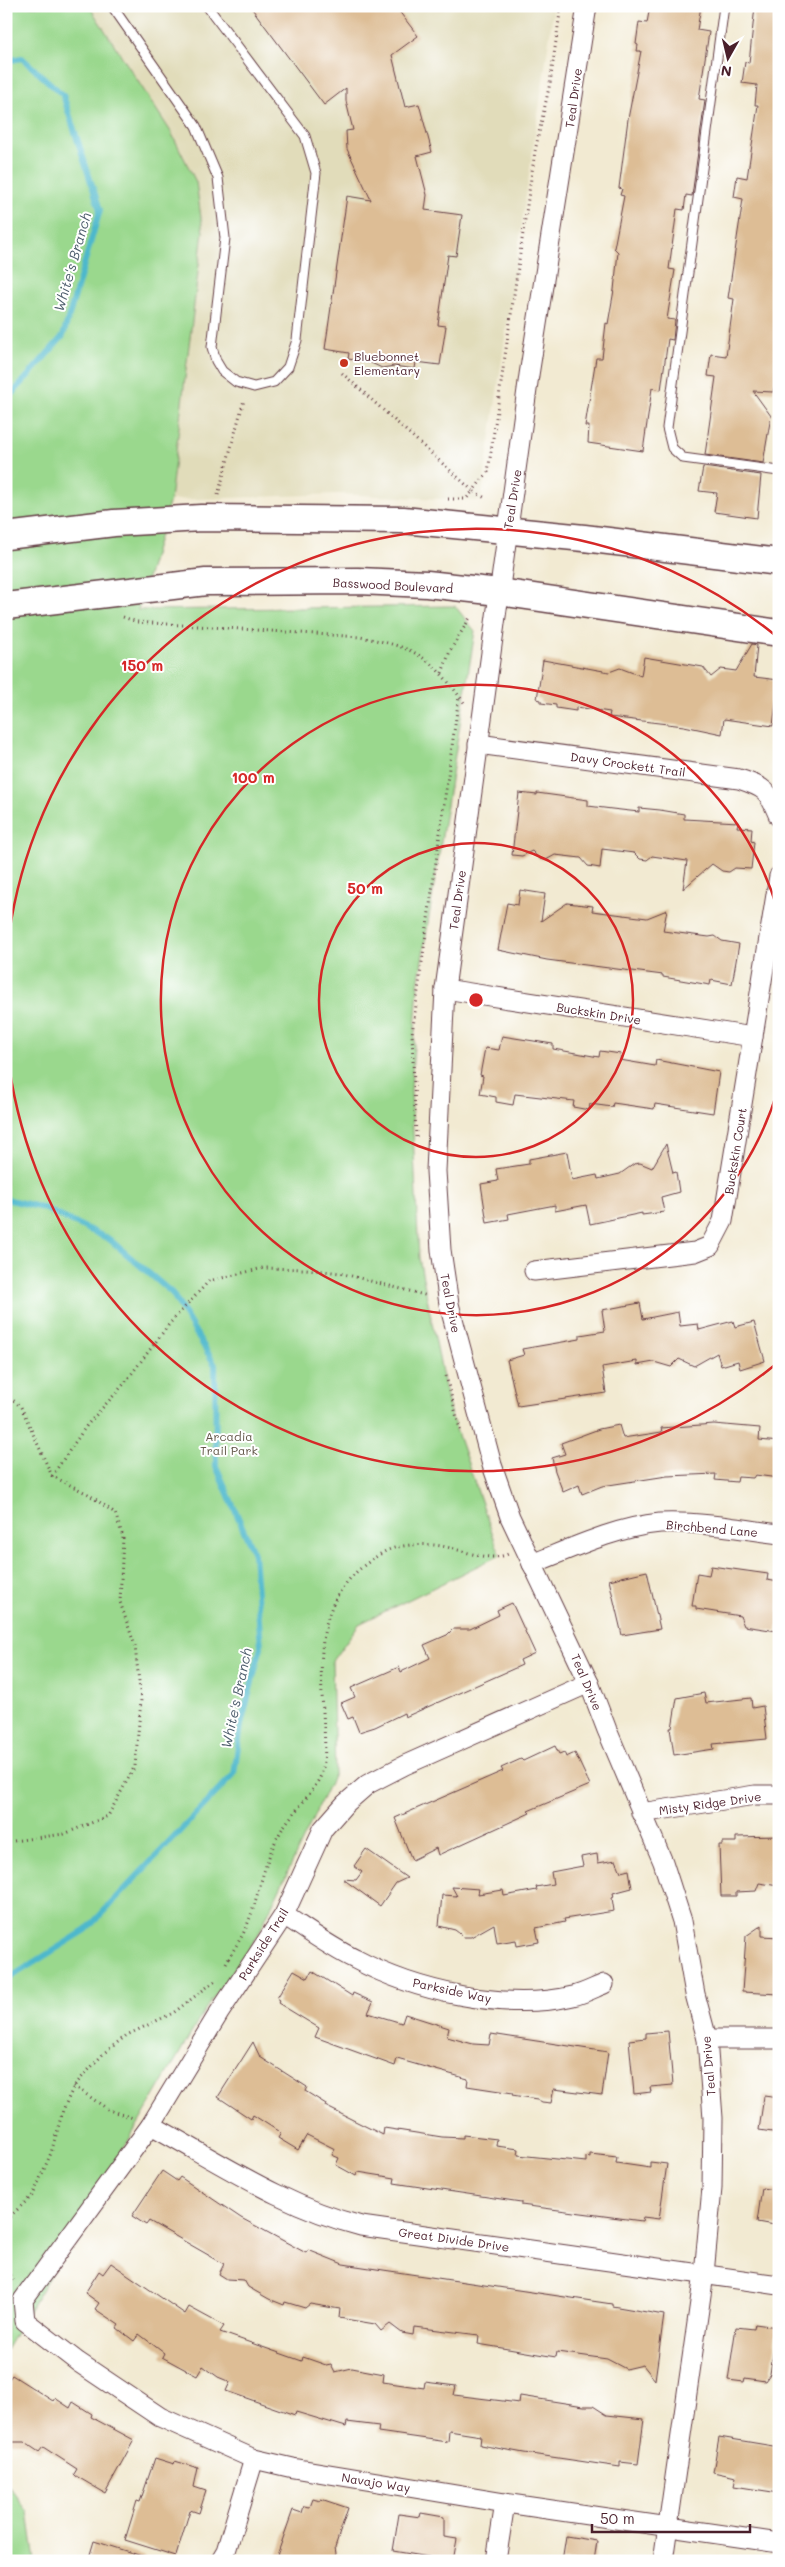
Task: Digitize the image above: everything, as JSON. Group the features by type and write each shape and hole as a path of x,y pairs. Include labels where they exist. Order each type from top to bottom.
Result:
{"main road":[{"path":"6,536 114,523 201,518 403,520 779,562"},
{"name":"Basswood Boulevard","path":"6,606 215,582 358,581 427,584 499,592 779,633"}],"street":[{"name":"Teal Drive","path":"587,6 507,531 445,989 436,1171 441,1250 448,1297 492,1465 510,1517 589,1683 641,1814 663,1862 682,1921 695,1994 707,2039 713,2118 712,2178 704,2274 663,2561"},
{"name":"Davy Crockett Trail","path":"479,735 739,778 762,787 772,799 779,817"},
{"name":"Buckskin Court","path":"534,1271 695,1252 710,1246 723,1221 779,876"},
{"name":"Buckskin Drive","path":"445,989 753,1037"},
{"name":"Birchbend Lane","path":"532,1564 613,1534 660,1523 726,1527 779,1534"},
{"name":"Parkside Trail","path":"23,2307 23,2300 151,2125 218,2013 284,1915 322,1829 368,1784 589,1683"},
{"name":"Misty Ridge Drive","path":"641,1814 755,1795 779,1795"},
{"name":"Parkside Way","path":"284,1915 355,1960 416,1984 482,1999 523,2001 573,1996 604,1984"},
{"path":"707,2039 779,2039"},
{"name":"Great Divide Drive","path":"151,2125 296,2205 327,2217 361,2226 779,2285"},
{"name":"Navajo Way","path":"23,2307 25,2322 78,2362 160,2416 254,2459 293,2468 505,2503 779,2543"},
{"path":"220,2561 226,2551 254,2459"},
{"path":"496,2561 505,2503"}],"lane":[{"path":"112,6 196,126 218,178 225,238 212,347 216,361 222,371 236,382 254,387 274,382 288,367 297,340 316,173 305,136 207,6"},
{"path":"724,6 667,428 672,448 684,458 779,471"}],"path":[{"path":"342,372 473,491 488,472 535,151 550,83 561,6"},
{"path":"216,500 248,385"},
{"path":"121,616 137,622 360,637 396,644 422,655 442,673 479,735"},
{"path":"442,673 450,651 471,616"},
{"path":"52,1476 87,1424 124,1384 170,1323 209,1281 263,1268 340,1273 417,1291 429,1296 448,1297"},
{"path":"6,1394 21,1407 52,1476 88,1494 115,1513 122,1537 120,1602 135,1646 141,1700 135,1766 108,1816 64,1834 6,1842"},
{"path":"221,1972 245,1929 280,1832 321,1774 325,1748 321,1670 324,1625 335,1597 357,1572 383,1552 408,1545 441,1546 477,1555 502,1556 524,1546"},
{"path":"6,2220 32,2195 51,2152 64,2110 74,2086 104,2053 127,2035 173,2013 216,1980"},
{"path":"74,2086 109,2110 151,2125"}],"shaded area":[{"name":"Bluebonnet Elementary","path":"89,6 554,6 481,501 339,494 170,500 203,232 196,182 171,132"}],"green space":[{"name":"Arcadia Trail Park","path":"6,6 89,6 171,132 196,182 203,232 170,500 138,610 455,606 475,631 418,985 411,1090 419,1258 450,1412 500,1555 359,1624 332,1661 335,1772 257,1937 206,2008 6,2350"},
{"path":"6,2483 28,2512 35,2561 6,2561"}],"building":[{"path":"250,6 395,6 418,36 392,55 405,107 419,104 432,152 417,156 427,195 425,210 462,215 456,256 448,255 438,325 446,326 440,365 416,362 415,369 394,366 382,368 369,362 348,359 349,353 325,349 347,196 371,200 347,149 346,131 353,130 346,101 346,88 324,105"},
{"path":"650,6 701,6 697,30 709,32 699,99 705,100 692,196 686,195 684,210 677,209 669,269 675,270 667,319 675,320 673,340 668,339 661,390 652,388 643,451 588,443 589,426 585,426 596,358 602,358 606,323 608,324 614,290 618,252 614,248 624,196 620,195 622,189 619,188 628,119 641,51 637,51 638,45 636,44 639,22 647,23"},
{"path":"755,6 779,6 779,371 773,392 753,391 771,416 763,463 705,455 716,377 708,376 711,354 726,356 734,299 728,298 743,199 734,197 737,176 747,178 758,105 755,105 757,85 742,83 745,62 749,63"},
{"path":"703,467 761,475 757,518 714,512 717,493 699,491"},
{"path":"752,644 757,645 754,677 779,680 773,726 724,719 722,734 684,726 609,717 610,712 576,707 576,711 556,708 556,705 541,703 541,700 537,699 543,660 609,672 620,668 641,676 644,657 703,667 711,677 721,669 736,671"},
{"path":"519,793 537,795 537,793 588,800 588,806 612,809 639,812 639,808 660,810 684,814 684,819 738,822 737,827 752,828 751,841 754,842 751,869 735,868 729,872 722,871 712,864 683,889 687,861 652,856 647,860 640,859 634,853 602,849 600,868 588,866 581,858 555,855 546,860 540,859 532,851 522,856 512,855"},
{"path":"520,890 545,894 541,921 567,903 593,906 592,911 647,918 667,910 663,931 709,937 715,936 722,941 739,944 732,984 711,980 710,985 663,977 663,975 547,960 498,950 507,903 518,905"},
{"path":"502,1036 553,1044 553,1049 599,1057 600,1051 621,1054 620,1060 655,1066 656,1060 719,1072 713,1113 655,1104 654,1109 613,1103 612,1107 590,1104 589,1110 573,1107 574,1101 515,1094 513,1105 496,1102 496,1097 480,1094 483,1076 480,1075 485,1048 499,1050"},
{"path":"666,1144 673,1173 676,1172 679,1192 661,1197 664,1212 642,1215 642,1213 590,1224 586,1205 555,1211 555,1205 508,1214 509,1219 487,1223 481,1184 498,1181 496,1169 529,1164 529,1159 567,1152 572,1180 597,1175 598,1179 620,1174 634,1164 640,1163 652,1168"},
{"path":"640,1303 643,1319 678,1312 680,1326 698,1324 699,1330 733,1321 735,1327 754,1322 765,1361 740,1369 738,1361 721,1366 717,1353 694,1366 679,1359 671,1367 654,1362 637,1365 637,1361 602,1367 606,1393 518,1406 507,1360 524,1355 522,1349 580,1339 580,1335 605,1331 602,1310"},
{"path":"714,1424 760,1428 759,1440 779,1442 779,1478 755,1475 753,1478 738,1477 737,1482 715,1480 716,1474 667,1476 602,1486 582,1494 579,1485 563,1492 555,1471 552,1458 565,1454 561,1443 599,1429 619,1425 623,1438 662,1432 661,1428"},
{"path":"711,1566 768,1574 767,1580 779,1582 777,1631 744,1626 740,1616 696,1609 696,1606 692,1606 697,1573 709,1575"},
{"path":"647,1571 660,1629 622,1635 609,1580"},
{"path":"512,1603 535,1653 520,1660 522,1665 405,1717 404,1713 375,1727 359,1732 353,1717 348,1719 341,1703 355,1697 351,1688 399,1667 401,1672 430,1658 424,1645 447,1635 453,1629 470,1629 499,1615 497,1610"},
{"path":"704,1693 706,1703 751,1698 752,1708 763,1706 767,1739 713,1744 714,1749 674,1755 670,1728 672,1728 677,1698"},
{"path":"555,1746 559,1754 564,1752 566,1757 575,1753 590,1785 528,1811 530,1813 438,1855 436,1848 412,1860 395,1818 503,1771 501,1768 521,1759 523,1761"},
{"path":"779,1836 779,1886 759,1883 756,1891 736,1892 736,1896 721,1896 719,1845 722,1845 722,1842 736,1842 736,1837"},
{"path":"366,1849 407,1878 396,1883 380,1906 343,1879 356,1880 362,1872 354,1866"},
{"path":"597,1854 598,1863 616,1860 621,1872 629,1870 632,1888 613,1893 614,1911 564,1919 565,1922 536,1928 539,1942 517,1946 516,1940 497,1943 494,1924 471,1937 464,1937 455,1930 439,1926 442,1895 457,1896 452,1887 479,1889 478,1894 503,1890 504,1896 537,1890 536,1887 553,1884 551,1872 583,1866 581,1857"},
{"path":"762,1925 762,1936 779,1937 779,1994 742,1992 746,1936"},
{"path":"294,1970 308,1978 312,1971 352,1996 353,1993 373,2002 368,2013 402,2023 405,2014 449,2028 447,2037 473,2044 489,2045 491,2034 608,2052 602,2095 554,2089 551,2103 542,2102 537,2099 512,2095 513,2093 467,2086 468,2079 397,2059 395,2066 315,2037 319,2028 278,2003 280,2000 277,1998"},
{"path":"668,2031 673,2085 650,2087 651,2092 634,2094 629,2040 646,2038 646,2033"},
{"path":"253,2042 260,2057 307,2087 305,2091 326,2104 325,2106 383,2135 384,2128 442,2137 463,2138 463,2135 497,2139 496,2146 519,2149 518,2155 586,2162 586,2156 590,2157 590,2154 617,2157 616,2163 650,2168 650,2162 667,2164 659,2219 643,2217 642,2221 521,2205 521,2202 394,2183 395,2178 358,2172 356,2176 336,2165 339,2158 332,2155 335,2149 307,2135 298,2150 278,2138 281,2133 253,2115 251,2119 218,2097"},
{"path":"764,2096 779,2098 779,2133 759,2130"},
{"path":"162,2171 177,2181 180,2177 241,2218 306,2253 308,2250 343,2264 612,2304 612,2306 664,2315 655,2380 643,2365 626,2369 607,2359 557,2352 556,2357 478,2344 479,2335 414,2327 413,2335 402,2333 390,2324 381,2331 375,2324 339,2318 340,2309 310,2304 305,2308 285,2302 284,2305 269,2299 248,2287 244,2280 227,2279 219,2274 224,2264 149,2221 146,2225 132,2216"},
{"path":"762,2188 779,2191 779,2226 757,2222"},
{"path":"111,2263 185,2314 189,2307 224,2326 220,2332 302,2361 303,2357 326,2365 331,2364 335,2372 352,2368 384,2374 383,2382 424,2388 425,2382 456,2386 454,2395 519,2403 520,2396 593,2406 607,2415 644,2419 638,2464 620,2462 620,2467 524,2453 480,2445 481,2436 449,2431 448,2442 378,2432 379,2426 347,2422 346,2427 296,2412 295,2415 226,2391 230,2382 218,2377 203,2366 197,2376 162,2357 164,2353 139,2334 134,2341 117,2328 119,2325 95,2309 99,2303 85,2293 99,2271 103,2274"},
{"path":"755,2324 777,2327 770,2374 765,2381 745,2378 744,2382 728,2380 736,2327 754,2329"},
{"path":"12,2375 53,2401 55,2398 70,2408 73,2402 92,2414 91,2417 134,2440 105,2493 76,2476 74,2474 77,2469 43,2447 39,2452 24,2442 6,2442 6,2383"},
{"path":"719,2437 779,2447 779,2493 734,2486 736,2477 713,2472"},
{"path":"155,2458 174,2464 175,2461 198,2468 194,2487 206,2491 199,2513 190,2510 176,2556 125,2540 137,2501 140,2502"},
{"path":"313,2499 320,2501 321,2499 348,2508 335,2547 337,2561 275,2561 293,2510 302,2513 304,2506 310,2507"},
{"path":"421,2513 444,2517 444,2537 457,2539 453,2561 393,2551 399,2514 420,2517"},
{"path":"566,2536 597,2541 594,2561 562,2561"},
{"path":"94,2541 145,2557 145,2561 88,2561"}],"waterway":[{"name":"White's Branch","path":"6,61 22,58 63,95 100,210 63,336 6,401"},
{"name":"White's Branch","path":"6,1199 43,1208 109,1239 172,1293 215,1365 216,1466 254,1554 261,1647 241,1725 234,1774 86,1930 6,1980"}],"place":[{"name":"Bluebonnet Elementary","path":"344,363"}]}
